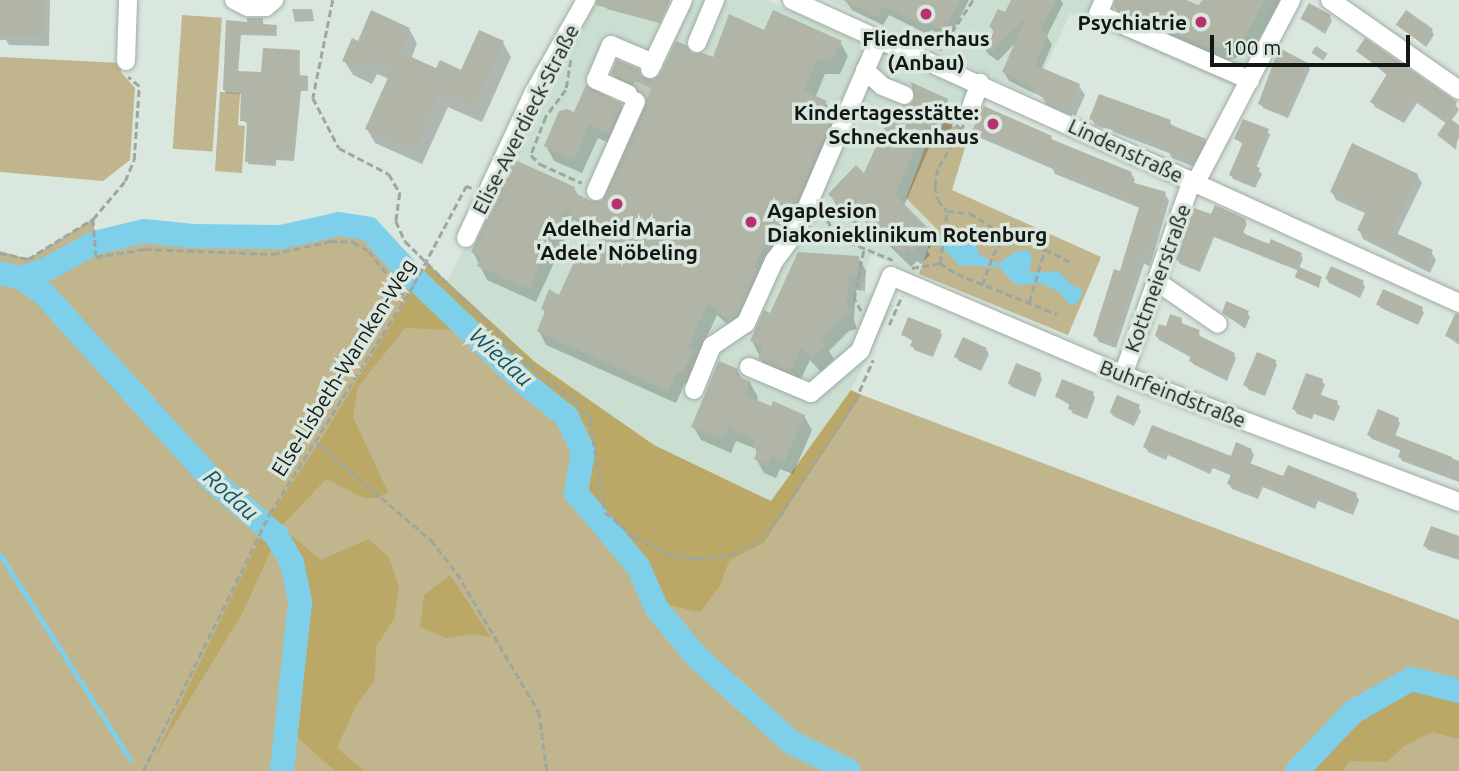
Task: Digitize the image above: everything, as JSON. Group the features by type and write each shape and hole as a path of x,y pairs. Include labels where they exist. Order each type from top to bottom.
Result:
{"street":[{"path":"126,61 128,0"},
{"path":"234,0 248,7 266,7 274,0"},
{"name":"Elise-Averdieck-Straße","path":"466,238 534,92 586,0"},
{"path":"596,191 632,98 596,80 611,45 651,66 683,0"},
{"path":"697,43 715,0"},
{"name":"Lindenstraße","path":"792,0 932,61 1459,303"},
{"path":"1104,0 1098,14 1250,80"},
{"name":"Kottmeierstraße","path":"1123,375 1194,181 1291,0"},
{"path":"1330,0 1459,90"},
{"path":"694,390 712,346 746,323 774,261 797,230 879,39"},
{"path":"865,70 882,86 904,95"},
{"path":"970,110 980,83"},
{"path":"749,367 811,393 860,351 879,327 902,272"},
{"name":"Buhrfeindstraße","path":"902,272 1123,375 1459,502"},
{"path":"1156,281 1218,324"}],"path":[{"path":"333,0 313,98 339,148 389,174 400,193 396,221 405,241 528,364 576,401 590,419 605,512 634,536 668,554 697,559 730,555 759,540 779,517 855,401 876,354"},
{"path":"932,61 973,0"},
{"path":"0,253 28,259 93,219 125,181 134,160 139,86 130,80 125,71 126,61"},
{"path":"569,79 562,98 546,117 531,155 540,164 596,191"},
{"path":"940,263 947,211 935,194 936,176 970,110"},
{"name":"Else-Lisbeth-Warnken-Weg","path":"143,771 270,513 317,443 404,295 426,264 466,186 486,194"},
{"path":"947,211 970,213 1005,235 1045,249 1072,263"},
{"path":"826,216 839,238 864,248 902,272 940,263 982,285 1057,314"},
{"path":"93,219 96,257 145,249 273,254 330,241 353,242 369,251 404,295"},
{"path":"982,285 993,255 1005,235"},
{"path":"864,248 854,299 879,327 902,272"},
{"path":"1029,302 1045,249"},
{"path":"317,443 431,540 457,573 539,712 547,771"}],"shaded area":[{"name":"Agaplesion Diakonieklinikum Rotenburg","path":"594,0 767,0 982,96 952,190 1101,257 1068,335 871,255 860,290 894,305 851,390 771,502 654,445 535,362 447,281"},
{"path":"826,0 1281,0 1233,86 1070,14 1032,96"},
{"path":"182,15 222,18 213,151 173,149"},
{"path":"0,57 121,63 121,72 135,88 130,160 103,181 0,172"},
{"path":"220,92 240,93 238,125 245,126 242,173 215,171"},
{"path":"944,121 969,134 952,190 1101,257 1068,335 919,274 935,227 906,198 928,140 937,143"},
{"path":"351,216 373,223 427,279 588,429 765,542 862,395 1459,620 1459,771 0,771 0,251 28,259 93,219 95,236 145,223 180,228 270,230"},
{"path":"428,264 535,362 654,445 771,501 851,390 862,395 765,542 729,561 720,586 700,612 668,605 626,537 583,491 588,429 563,405 555,417 453,330 405,328 358,387 353,417 388,492 378,498 364,498 326,479 281,527 321,560 368,539 389,557 399,587 394,619 376,647 375,679 355,708 337,748 364,771 335,771 292,733 306,601 296,559 281,528 243,612 154,758 272,513 317,446"},
{"path":"450,575 491,637 474,634 446,638 420,627 424,595"},
{"path":"1412,682 1459,696 1459,739 1432,732 1404,746 1387,762 1349,761 1343,771 1313,771 1333,742 1359,714"}],"water":[{"path":"931,235 939,238 973,238 980,255 998,264 1013,253 1027,250 1032,256 1029,273 1058,271 1072,285 1083,290 1079,301 1071,306 1059,292 1041,283 1016,285 999,267 959,265 944,249 929,241"}],"building":[{"path":"0,0 45,0 45,36 0,36"},
{"path":"597,0 670,0 660,23 596,5"},
{"name":"Fliednerhaus (Anbau)","path":"843,0 960,0 944,31 926,22 924,26 884,6 877,17"},
{"path":"1011,0 1056,0 1040,31 1048,34 1035,65 1080,84 1070,108 1040,96 1042,91 1002,72 1026,17 992,52 980,45 996,30 989,27 998,9 1005,12"},
{"name":"Psychiatrie","path":"1115,0 1186,0 1198,5 1203,0 1265,0 1244,39 1211,49 1113,7"},
{"path":"1309,3 1331,15 1322,31 1300,19"},
{"path":"371,10 410,28 400,52 436,68 440,60 461,70 479,30 504,41 474,108 440,93 414,151 365,129 391,71 369,61 364,70 342,61 352,38 358,41"},
{"path":"773,10 842,41 832,61 817,60 804,91 827,101 824,107 835,112 786,226 772,245 765,242 754,267 758,269 737,315 729,321 708,303 687,349 694,350 682,373 678,371 668,391 537,331 545,311 541,309 549,289 559,295 583,242 594,247 603,227 578,216 572,218 566,207 529,289 477,266 481,257 471,252 515,160 575,187 573,192 591,201 602,201 647,100 633,84 611,74 617,60 639,69 641,76 652,80 660,74 676,41 686,45 692,53 713,57 729,14 764,30"},
{"path":"1406,10 1433,29 1423,44 1396,25"},
{"path":"247,18 263,18 263,24 277,25 276,34 240,32 237,71 261,72 263,48 300,50 299,75 308,76 307,89 300,88 293,158 276,157 275,163 245,162 247,121 240,121 241,91 223,90 226,20 247,22"},
{"path":"1365,38 1457,102 1445,120 1413,98 1400,118 1370,102 1387,74 1356,51"},
{"path":"1279,48 1308,63 1285,114 1258,104"},
{"path":"911,82 948,99 939,131 925,125 895,195 928,228 919,236 923,240 912,252 908,248 902,254 852,205 846,212 828,194 856,165 864,173 889,118 894,120 901,106 914,100"},
{"path":"586,85 622,104 609,134 589,125 574,160 544,146 559,111 567,109 574,112"},
{"path":"1099,94 1171,120 1169,124 1206,139 1193,162 1166,151 1168,147 1089,119"},
{"path":"984,106 1052,136 1051,139 1132,172 1128,181 1166,192 1146,260 1140,258 1113,342 1093,336 1114,269 1120,271 1140,204 1049,167 1050,164 972,130"},
{"path":"1449,118 1459,125 1459,138 1454,147 1437,135"},
{"path":"1243,119 1269,129 1253,165 1260,168 1253,185 1229,175 1243,142 1234,139"},
{"path":"1352,143 1418,174 1391,231 1433,250 1425,266 1357,230 1367,209 1330,192"},
{"path":"1215,205 1246,219 1241,229 1245,234 1269,244 1271,239 1302,253 1295,268 1212,235 1198,269 1176,260 1194,208 1211,214"},
{"path":"798,252 859,256 858,277 849,277 847,305 850,314 841,318 821,338 827,344 812,359 801,348 790,372 758,359 764,347 750,341 764,310 770,313"},
{"path":"1331,266 1364,281 1358,293 1325,279"},
{"path":"1299,267 1322,277 1318,287 1295,277"},
{"path":"1383,289 1423,307 1416,322 1376,305"},
{"path":"1226,301 1249,311 1242,326 1222,313"},
{"path":"1170,314 1182,318 1181,323 1200,330 1198,335 1235,353 1225,378 1189,361 1191,355 1155,336 1159,324 1166,326"},
{"path":"1455,314 1459,314 1459,342 1445,336"},
{"path":"908,317 941,330 931,355 910,346 913,339 901,335"},
{"path":"963,337 987,348 977,368 954,357"},
{"path":"1257,352 1276,360 1262,393 1243,385"},
{"path":"719,361 738,369 736,375 751,382 745,395 771,406 773,401 805,415 785,461 772,456 768,465 754,459 758,449 752,447 755,440 728,428 723,440 691,427"},
{"path":"1016,363 1041,373 1033,394 1008,383"},
{"path":"1306,373 1323,379 1318,394 1338,401 1332,418 1312,411 1310,416 1292,409"},
{"path":"1062,379 1094,392 1085,416 1068,409 1070,403 1055,397"},
{"path":"1117,395 1140,405 1133,422 1110,412"},
{"path":"1378,409 1399,418 1392,434 1452,457 1446,474 1398,457 1401,448 1367,435"},
{"path":"1152,425 1231,456 1236,442 1252,449 1247,462 1283,476 1288,465 1357,493 1350,511 1316,497 1312,505 1260,483 1255,495 1227,484 1232,472 1210,463 1207,470 1165,451 1163,455 1143,447"},
{"path":"1431,526 1459,536 1456,558 1423,546"}],"waterway":[{"name":"Wiedau","path":"0,273 21,278 45,270 95,243 144,231 193,236 281,237 339,224 369,229 412,276 526,384 567,417 583,452 576,493 638,566 657,609 696,656 791,742 849,771"},
{"name":"Rodau","path":"21,278 45,295 213,481 276,535 292,563 300,602 282,771"},
{"path":"0,554 130,759"},
{"name":"Wiedau","path":"1297,771 1353,712 1411,679 1459,691"}],"tunnel":[{"path":"636,101 650,69"}],"place":[{"name":"Fliednerhaus (Anbau)","path":"926,14"},
{"name":"Psychiatrie","path":"1201,22"},
{"name":"Kindertagesstätte: Schneckenhaus","path":"993,124"},
{"name":"Adelheid Maria 'Adele' Nöbeling","path":"617,204"},
{"name":"Agaplesion Diakonieklinikum Rotenburg","path":"751,222"}]}
